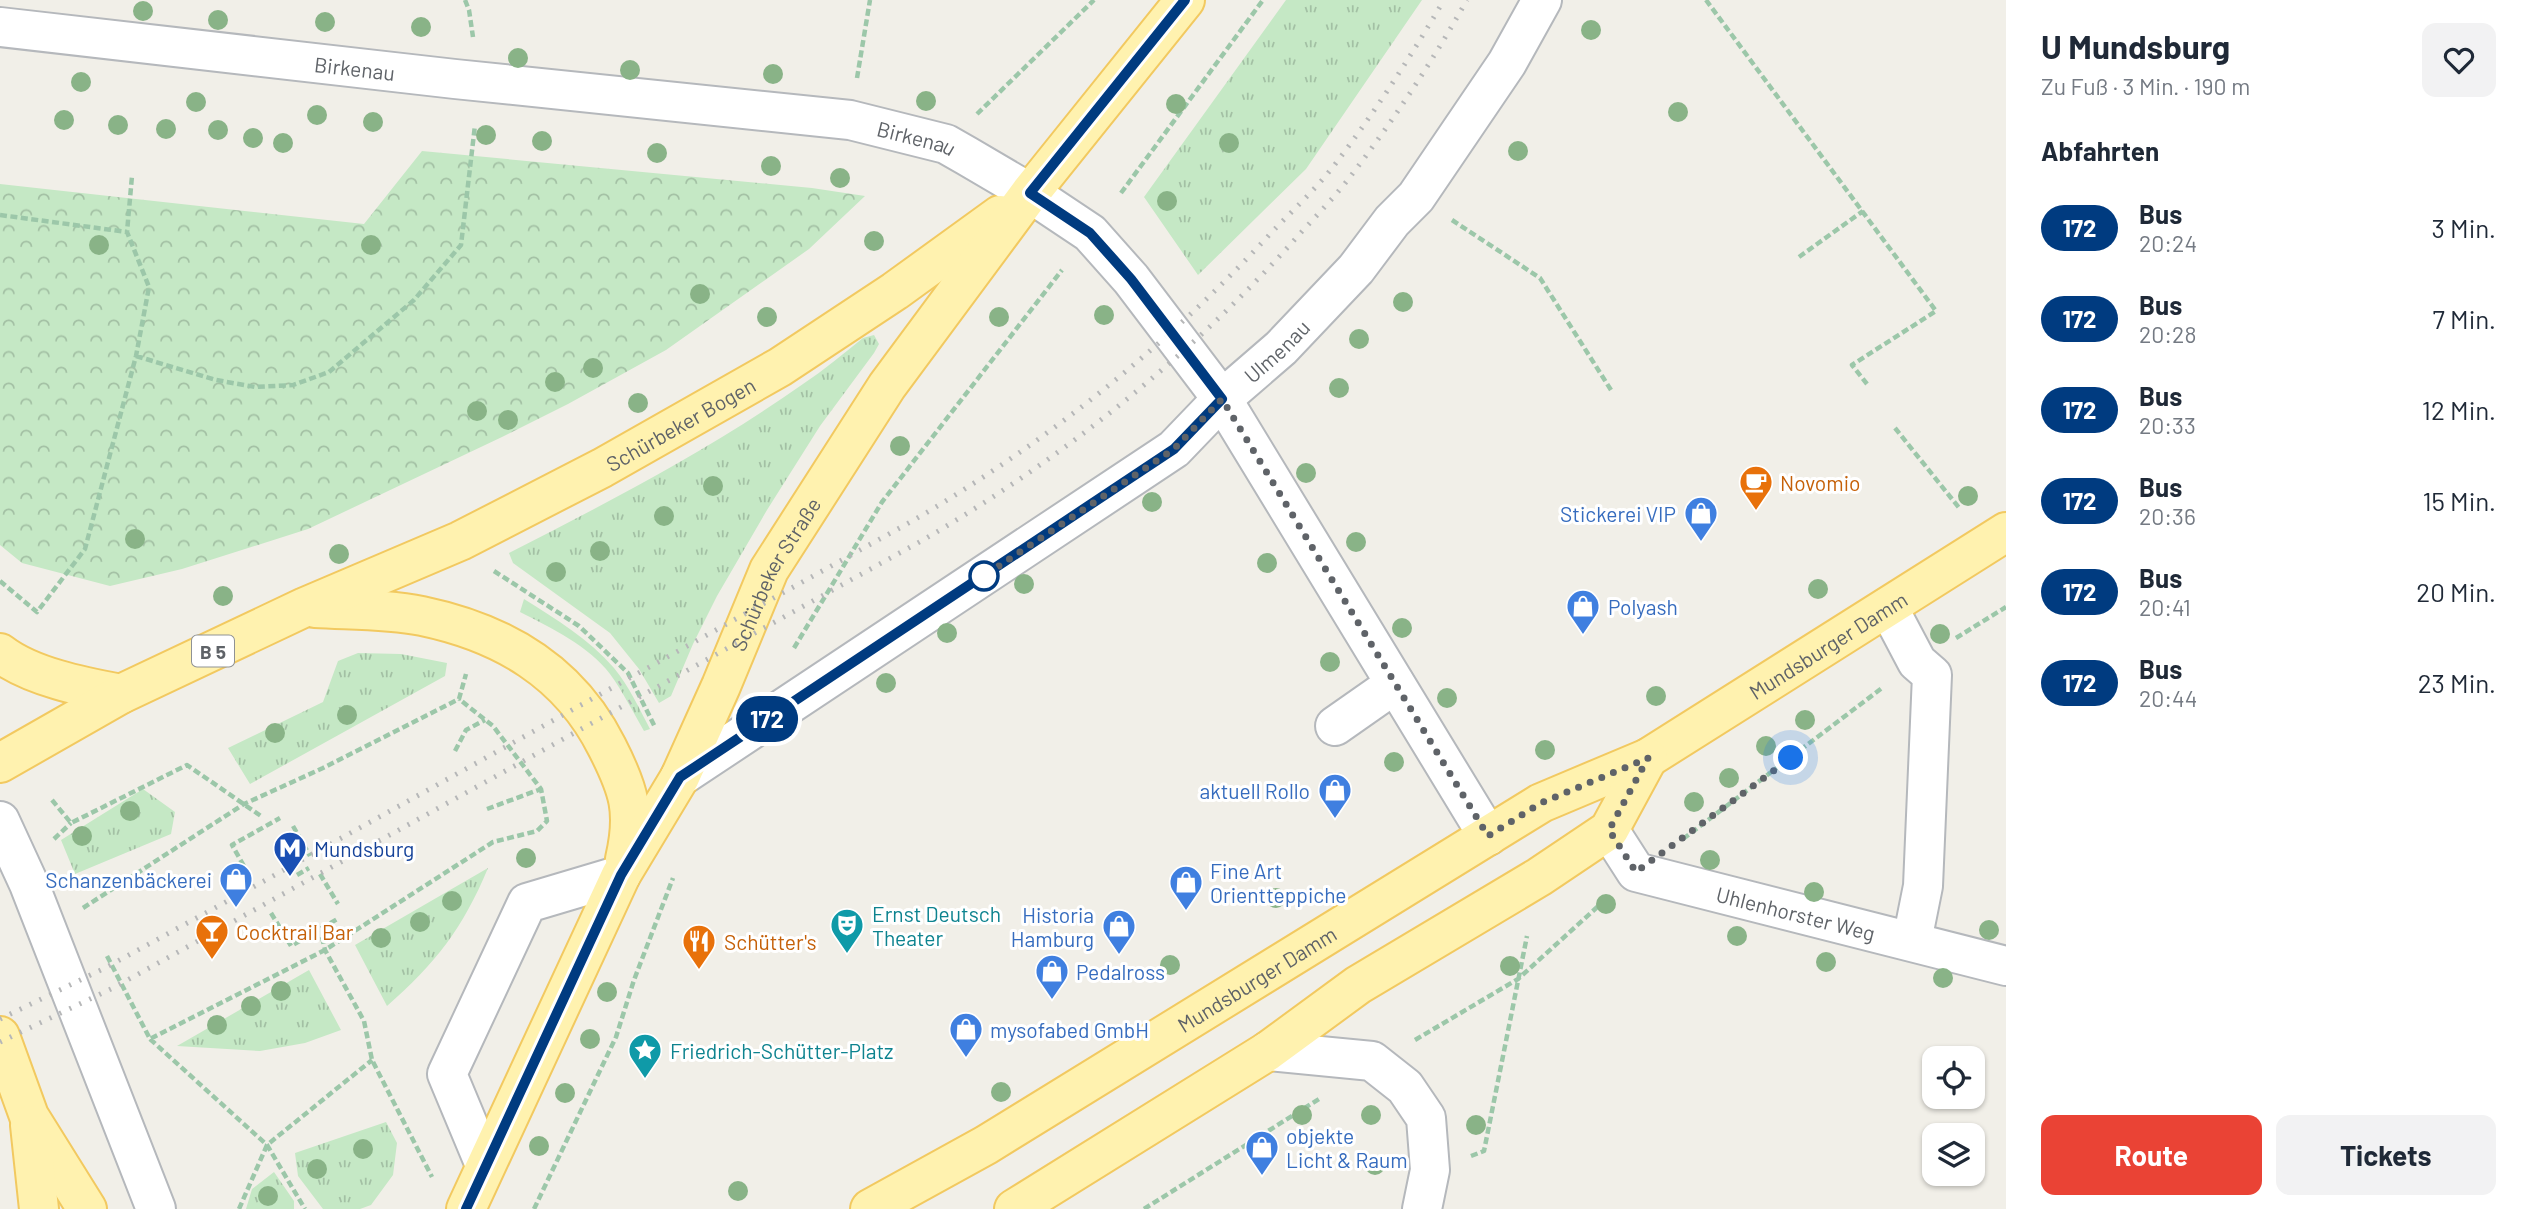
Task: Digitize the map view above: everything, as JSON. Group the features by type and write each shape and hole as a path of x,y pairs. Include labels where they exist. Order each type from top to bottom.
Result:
{"main road":[{"name":"Schürbeker Straße","path":"468,1204 621,875 680,777 769,569 887,386 1030,193 1185,0"},
{"name":"Schürbeker Bogen","path":"0,763 121,694 305,607 460,541 603,468 768,373 895,291 1030,193"},
{"name":"Mundsburger Damm","path":"870,1209 998,1138 1541,803 1648,758 1997,537"},
{"name":"Schürbeker Bogen","path":"305,607 421,616 499,640 551,673 594,721 629,796 631,823 621,875"},
{"path":"0,653 54,678 121,694"},
{"name":"Mundsburger Damm","path":"1014,1209 1268,1051 1357,985 1539,877 1609,830 1648,758"},
{"path":"0,1036 29,1115 88,1209"},
{"path":"29,1115 39,1209"}],"street":[{"name":"Ulmenau","path":"680,777 1174,449 1222,399 1281,348 1356,269 1392,221 1416,197 1507,63 1542,0"},
{"name":"Birkenau","path":"0,27 480,82 850,120 946,144 1030,193 1090,233 1131,279 1222,399 1488,836"},
{"path":"1888,607 1917,662 1932,676 1923,886 1912,941"},
{"path":"1335,726 1395,684"},
{"path":"0,821 29,884 156,1209"},
{"path":"1609,830 1636,872"},
{"name":"Uhlenhorster Weg","path":"1636,872 2006,966"},
{"path":"485,1165 447,1074 521,915 527,903 621,875"},
{"path":"1268,1051 1377,1063 1405,1087 1426,1118 1430,1170 1422,1209"}],"path":[{"path":"850,120 870,0"},
{"path":"946,144 1094,0"},
{"path":"1121,193 1263,0"},
{"path":"1706,0 1936,311 1852,365 1867,384"},
{"path":"136,356 216,380 255,387 293,385 329,372 414,300 461,245 480,82"},
{"path":"0,581 37,612 85,549 136,356 149,287 127,232 132,176"},
{"path":"1416,197 1540,278 1611,390"},
{"path":"1799,257 1863,211"},
{"path":"0,215 127,232"},
{"path":"793,649 882,502 1062,270"},
{"path":"1895,428 1997,537"},
{"path":"1636,872 1707,822 1917,662 2006,607"},
{"path":"82,909 244,804 323,768 459,699 467,670"},
{"path":"150,1039 325,950 493,842 537,831 547,821 541,789 493,726 459,699"},
{"path":"455,751 466,730 485,720"},
{"path":"52,800 71,822 187,765 261,816"},
{"path":"487,809 541,789"},
{"path":"249,875 232,845 280,818"},
{"path":"293,826 310,856"},
{"path":"534,1209 616,1037 634,980 678,866"},
{"path":"298,875 309,868"},
{"path":"320,874 338,904"},
{"path":"1430,1170 1484,1151 1539,877"},
{"path":"271,913 291,946 339,918"},
{"path":"322,937 325,950 364,1021 372,1060 438,1188 468,1204"},
{"path":"101,944 150,1039 267,1145 305,1209"},
{"path":"239,1209 267,1145 372,1060"}],"green space":[{"path":"1286,0 1422,0 1306,169 1198,275 1144,197"},
{"path":"422,151 812,188 865,196 809,249 666,350 502,437 308,529 182,569 110,586 22,563 0,545 0,184 364,224"},
{"path":"874,335 879,344 874,353 820,426 717,596 671,696 659,703 639,669 610,633 513,563 509,553 696,453 811,379 863,338"},
{"path":"524,599 572,630 614,668 634,697 650,729 644,731 615,681 591,655 569,638 520,612"},
{"path":"358,653 401,654 447,663 445,676 250,784 228,748 323,702 338,661"},
{"path":"143,789 175,812 171,834 75,874 61,840"},
{"path":"488,868 458,927 420,975 387,1006 355,945"},
{"path":"309,970 341,1030 305,1043 260,1051 177,1046"},
{"path":"386,1122 397,1143 393,1175 371,1205 360,1209 323,1209 298,1176 295,1153"},
{"path":"274,1172 294,1201 294,1209 246,1209 252,1189"}],"railway":[{"path":"0,1019 105,968 914,520 1058,425 1190,315 1313,190 1379,104 1444,0"},
{"path":"0,1042 113,988 923,540 1025,475 1122,403 1168,364 1213,324 1297,237 1344,185 1382,134 1467,0"}],"bus line":[{"name":"172","path":"466,1209 621,875 680,777 1174,449 1222,399 1131,279 1090,233 1030,193 1185,0"}],"place":[{"name":"Novomio","path":"1756,512"},
{"name":"Stickerei VIP","path":"1701,543"},
{"name":"Polyash","path":"1583,636"},
{"name":"aktuell Rollo","path":"1335,820"},
{"name":"Mundsburg","path":"290,878"},
{"name":"Schanzenbäckerei","path":"236,909"},
{"name":"Fine Art Orientteppiche","path":"1186,912"},
{"name":"Ernst Deutsch Theater","path":"847,955"},
{"name":"Historia Hamburg","path":"1119,956"},
{"name":"Cocktrail Bar","path":"212,961"},
{"name":"Schütter's","path":"699,971"},
{"name":"Pedalross","path":"1052,1001"},
{"name":"mysofabed GmbH","path":"966,1059"},
{"name":"Friedrich-Schütter-Platz","path":"645,1080"},
{"name":"objekte Licht & Raum","path":"1262,1177"}],"route":[{"path":"984,576 981,578 1174,449 1222,399 1488,836 1541,803 1648,758 1609,830 1636,872 1791,758"}]}
